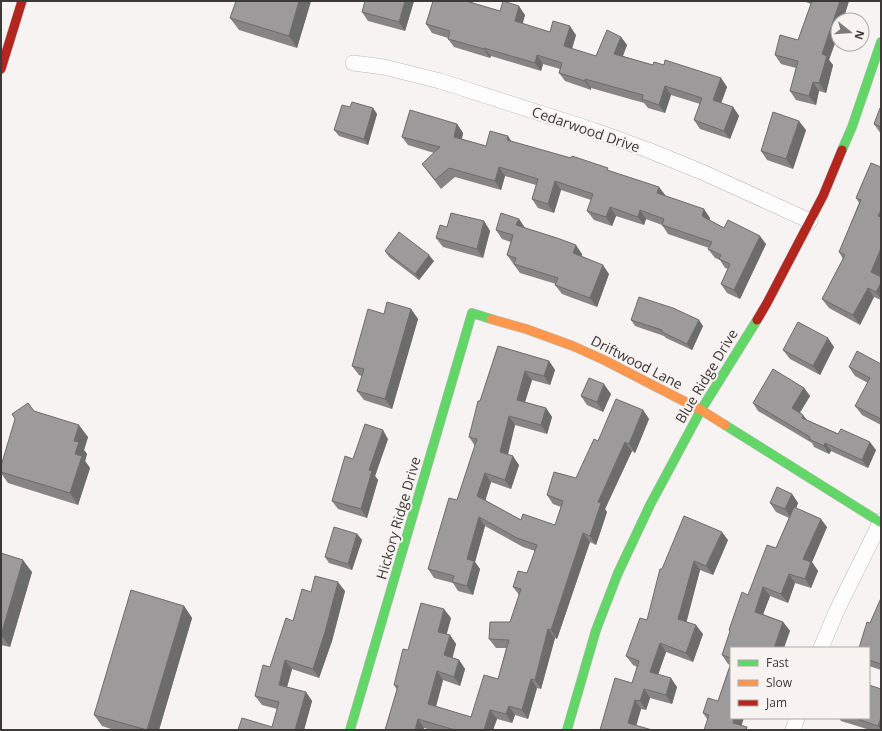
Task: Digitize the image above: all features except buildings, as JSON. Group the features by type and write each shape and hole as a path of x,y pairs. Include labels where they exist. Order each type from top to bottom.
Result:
{"street":[{"path":"1,69 22,1"},
{"name":"Blue Ridge Drive","path":"567,730 596,630 618,573 650,505 701,410 767,303 823,196 852,127 881,42"},
{"name":"Cedarwood Drive","path":"353,63 384,66 440,81 593,130 702,172 810,221"},
{"name":"Driftwood Lane","path":"472,313 526,329 573,346 604,360 701,410 881,521"},
{"name":"Hickory Ridge Drive","path":"350,730 472,313"},
{"path":"821,647 837,610 881,521"},
{"path":"793,730 797,719"}],"traffic: fast":[{"path":"842,150 852,127 881,42"},
{"path":"350,730 472,313 491,319"},
{"path":"567,730 596,630 618,573 650,505 701,410 757,320"},
{"path":"725,425 880,522"}],"traffic: slow":[{"path":"491,319 526,329 573,346 604,360 701,410 725,425"}],"traffic: jam":[{"path":"1,69 22,1"},
{"path":"757,320 823,196 842,150"}]}
